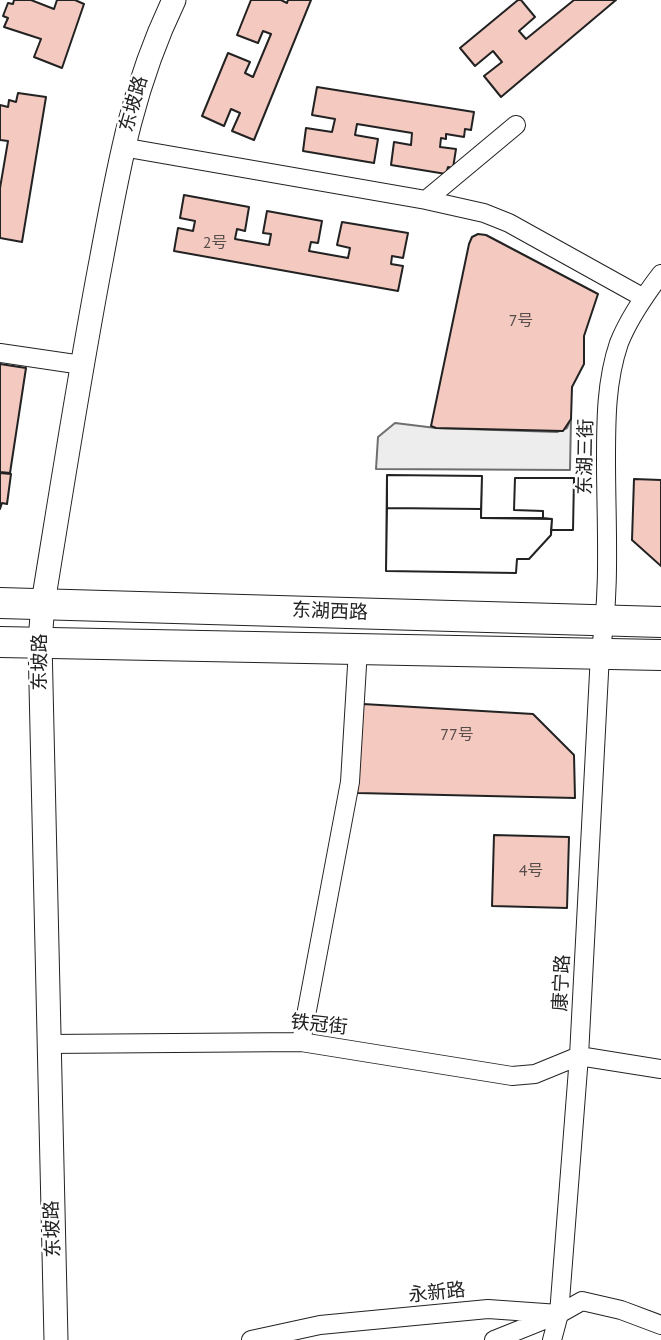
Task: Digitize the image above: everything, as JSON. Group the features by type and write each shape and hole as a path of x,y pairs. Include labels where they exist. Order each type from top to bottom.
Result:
{"main road":[{"name":"东湖西路","path":"0,603 661,622"},
{"name":"东湖西路","path":"0,642 661,655"}],"street":[{"name":"东坡路","path":"56,1340 40,642 43,603 82,365 122,147 140,80 174,0"},
{"path":"426,200 516,125"},
{"path":"122,147 426,200 484,213 509,223 644,298"},
{"name":"东湖三街","path":"600,654 606,621 606,443 609,385 621,340 661,274"},
{"path":"0,353 82,365"},
{"path":"302,1042 350,782 358,649"},
{"name":"康宁路","path":"552,1340 559,1314 579,1056 600,654"},
{"name":"铁冠街","path":"48,1044 302,1042 512,1076 535,1074 579,1056"},
{"path":"579,1056 661,1069"},
{"path":"494,1340 559,1314 582,1300 621,1310 661,1325"},
{"name":"永新路","path":"251,1340 320,1325 488,1309 559,1314"},
{"name":"康宁路","path":"559,1314 568,1340"}],"shaded area":[{"path":"571,418 570,470 376,469 378,437 395,423 436,428 557,432 567,428"}],"building":[{"path":"14,0 31,0 54,9 57,0 75,0 84,4 62,68 34,57 41,39 4,27 8,18 3,16 8,3 13,4"},
{"path":"251,0 281,0 287,3 288,0 311,0 254,140 232,131 240,113 231,109 224,126 202,116 228,53 250,62 245,73 253,77 271,34 263,31 258,43 237,35"},
{"path":"521,0 535,17 519,31 526,39 574,0 616,0 501,97 484,76 502,62 493,51 475,66 460,48"},
{"path":"317,87 474,112 471,130 465,129 464,137 446,134 446,139 441,138 440,147 456,149 453,168 448,167 446,174 391,165 394,142 411,145 412,133 357,124 355,135 378,139 374,163 303,151 306,128 332,132 335,119 312,115"},
{"path":"18,93 46,97 22,242 0,238 0,188 8,141 0,140 0,105 8,107 9,100 16,102"},
{"path":"184,195 249,207 245,231 237,229 235,239 269,245 271,234 263,233 267,211 322,221 318,243 311,242 309,251 348,258 350,248 337,245 342,222 408,233 403,258 392,256 391,264 403,266 398,291 174,251 178,228 193,231 195,221 180,218"},
{"path":"478,234 486,235 598,294 584,336 584,364 572,387 571,419 563,431 431,426 469,244 472,237"},
{"path":"0,364 26,368 10,473 0,472"},
{"path":"0,473 11,474 7,504 2,503 0,509"},
{"path":"387,475 482,476 481,518 543,518 543,511 514,510 515,478 574,478 573,530 551,530 551,535 529,559 517,559 516,573 386,571"},
{"path":"387,475 482,476 481,509 387,508"},
{"path":"515,478 574,478 573,530 551,530 552,519 543,518 543,511 514,510"},
{"path":"634,479 661,480 661,566 632,540"},
{"path":"387,508 481,509 481,518 552,519 551,535 529,559 517,559 516,573 386,571"},
{"path":"363,704 533,714 574,755 575,798 357,793"},
{"path":"494,835 569,837 567,908 492,906"}]}
